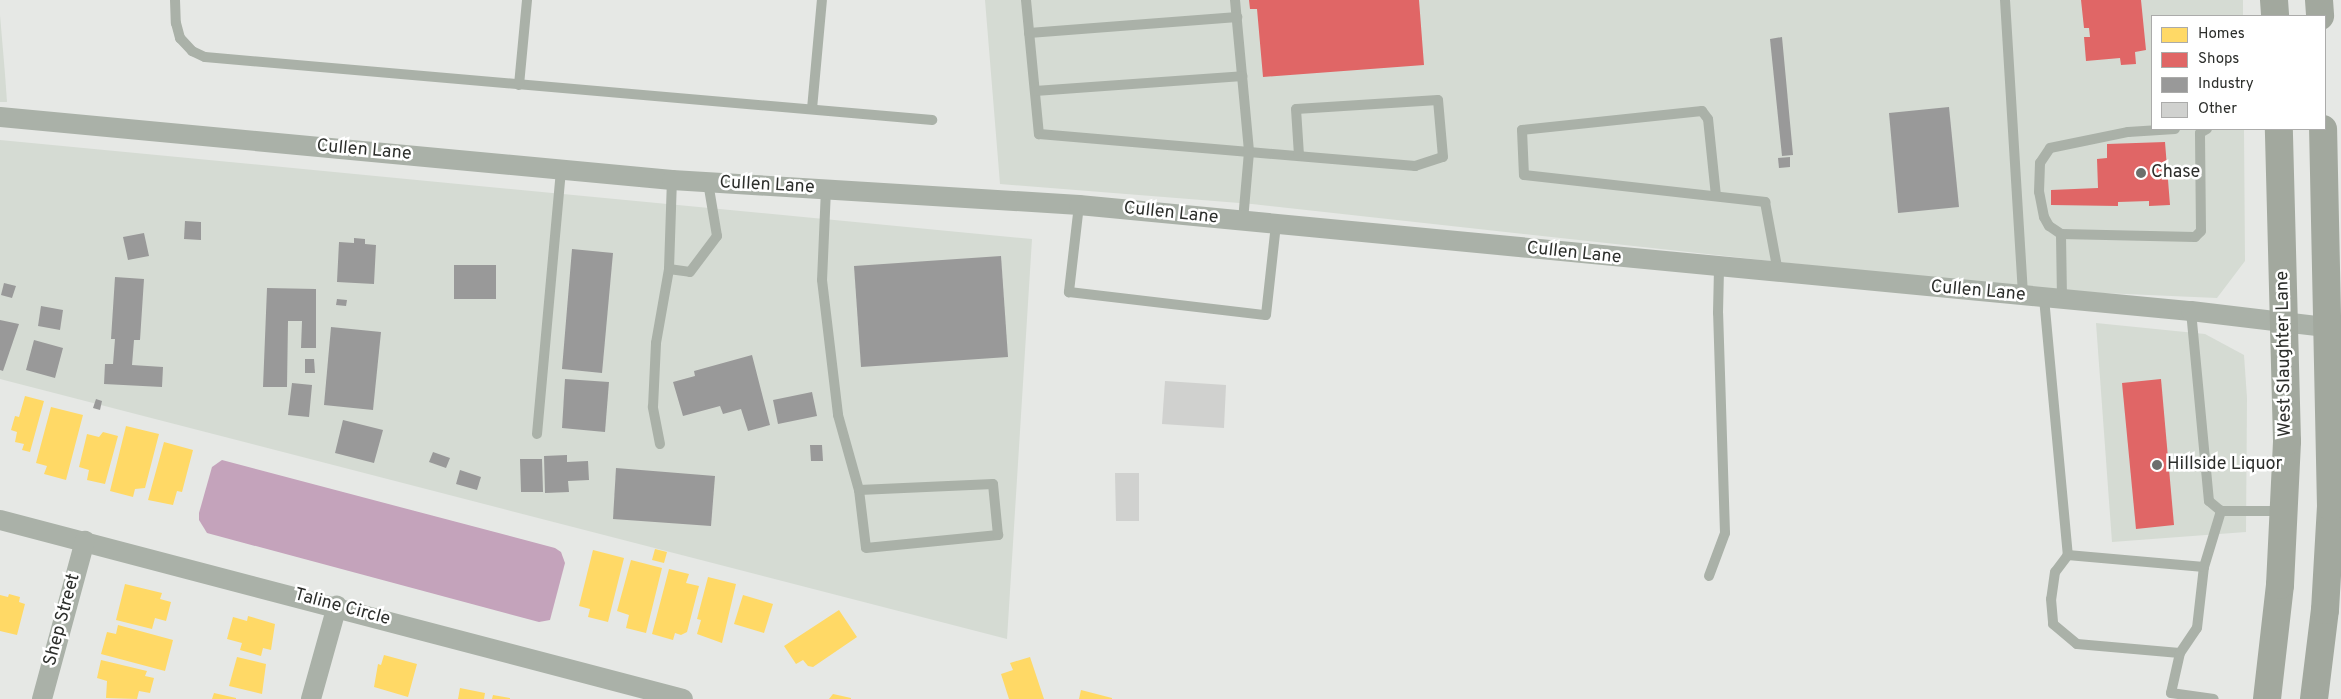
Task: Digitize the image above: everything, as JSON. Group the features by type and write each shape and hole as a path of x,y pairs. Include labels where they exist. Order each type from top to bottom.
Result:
{"main road":[{"path":"2274,0 2275,15"},
{"path":"2319,0 2320,15"},
{"name":"West Slaughter Lane","path":"2267,699 2285,511 2285,322 2278,130"},
{"path":"2314,699 2336,506 2335,328 2329,185 2323,130"}],"street":[{"name":"Cullen Lane","path":"0,117 672,180 1079,205 1719,268 2191,311 2335,328"},
{"name":"Taline Circle","path":"0,520 336,606 683,699"},
{"name":"Shep Street","path":"42,699 85,541"},
{"path":"311,699 336,606"}],"lane":[{"path":"175,0 176,24 180,38 192,51 204,57 932,120"},
{"path":"519,85 527,0"},
{"path":"812,109 822,0"},
{"path":"1026,0 1039,134 1415,166 1443,157 1438,100 1296,109 1299,156"},
{"path":"1235,0 1249,152 1243,221"},
{"path":"2005,0 2023,296"},
{"path":"1029,33 1237,17"},
{"path":"1035,91 1242,76"},
{"path":"1716,196 1708,119 1702,111 1522,130 1524,175 1765,202 1778,272"},
{"path":"2164,130 2098,136 2050,148 2040,163 2039,192 2044,217 2049,226 2061,234 2195,237 2201,231 2200,130"},
{"path":"537,434 561,169"},
{"path":"660,444 653,407 656,343 669,269 672,180"},
{"path":"669,269 690,272 717,236 708,182"},
{"path":"826,189 823,289 838,415 859,490 866,548 998,536 993,484 859,490"},
{"path":"1079,205 1069,292 1266,315 1276,225"},
{"path":"2061,234 2053,299 2068,555 2055,572 2051,599 2053,624 2077,644 2180,653"},
{"path":"1709,576 1725,533 1718,313 1719,268"},
{"path":"2191,311 2209,501 2221,512 2285,511"},
{"path":"2214,699 2171,696 2180,653 2197,628 2204,567 2221,512"},
{"path":"2068,555 2204,567"}],"shaded area":[{"path":"985,0 2243,0 2243,15 2151,15 2151,130 2244,130 2245,261 2217,298 2034,290 1252,204 1000,184"},
{"path":"0,15 5,74 7,102 0,102"},
{"path":"0,140 1032,239 1007,639 0,379"},
{"path":"2096,323 2205,334 2244,355 2247,398 2246,532 2112,542"},
{"path":"222,460 555,548 561,552 565,563 550,620 539,622 207,533 199,520 199,513 212,467"}],"building: Homes":[{"path":"25,396 44,401 30,452 22,450 24,444 15,442 17,432 11,430 15,416 19,417"},
{"path":"51,407 83,415 66,480 44,474 47,466 36,463"},
{"path":"126,426 159,434 145,488 135,489 133,497 110,491"},
{"path":"103,432 118,436 105,484 87,480 89,470 79,467 87,434 99,437"},
{"path":"164,442 193,450 182,492 177,491 173,505 148,500"},
{"path":"655,549 667,552 664,563 652,560"},
{"path":"593,550 624,558 608,622 588,617 590,609 579,606"},
{"path":"631,560 662,568 646,633 626,628 629,615 617,611"},
{"path":"669,569 689,574 686,583 699,586 687,632 681,635 675,633 673,640 652,634"},
{"path":"708,577 736,584 722,643 697,634 701,620 697,619"},
{"path":"125,584 162,593 160,599 171,602 166,621 155,618 152,629 116,620"},
{"path":"9,594 20,597 19,602 25,604 17,635 0,631 0,595 8,597"},
{"path":"743,595 773,604 764,633 734,624"},
{"path":"839,610 857,637 813,667 808,666 803,660 796,664 784,646"},
{"path":"248,616 275,624 271,650 263,648 261,656 240,650 242,643 227,639 233,617 247,621"},
{"path":"118,625 173,640 165,671 101,654 107,632 116,634"},
{"path":"384,655 417,664 408,697 374,687 378,664 381,665"},
{"path":"237,657 266,664 262,694 229,686"},
{"path":"1030,657 1044,699 1009,699 1001,674 1013,670 1010,663"},
{"path":"101,660 147,671 145,676 154,678 150,693 139,691 137,699 106,698 107,681 97,678"},
{"path":"460,688 485,693 484,699 458,699"},
{"path":"1081,690 1112,698 1112,699 1079,699"},
{"path":"214,693 236,698 236,699 212,699"},
{"path":"833,694 851,698 851,699 829,699"},
{"path":"493,695 510,698 510,699 492,699"}],"building: Shops":[{"path":"1249,0 1419,0 1424,65 1263,77 1257,9 1250,9"},
{"path":"2081,0 2141,0 2146,50 2135,52 2136,64 2121,65 2120,58 2086,61 2084,37 2090,37 2089,28 2084,28"},
{"path":"2165,142 2170,205 2149,206 2149,201 2118,202 2118,206 2051,205 2051,190 2098,188 2097,159 2107,158 2107,144"},
{"path":"2161,379 2174,525 2136,529 2122,383"}],"building: Industry":[{"path":"1782,37 1793,155 1782,156 1770,39"},
{"path":"1949,107 1959,207 1898,213 1889,113"},
{"path":"1790,157 1790,167 1779,168 1778,158"},
{"path":"185,221 201,222 201,240 184,239"},
{"path":"144,233 149,256 128,260 123,237"},
{"path":"354,238 365,239 365,244 376,245 374,284 337,282 339,242 354,243"},
{"path":"572,249 613,253 602,373 562,369"},
{"path":"1001,256 1008,357 861,367 854,266"},
{"path":"454,265 496,265 496,299 454,299"},
{"path":"115,277 144,279 140,340 134,340 132,365 163,367 162,387 104,384 105,364 113,364 115,339 111,339"},
{"path":"4,283 16,286 12,298 1,295"},
{"path":"267,288 316,289 316,348 301,348 302,321 288,321 287,387 263,387"},
{"path":"337,299 347,300 346,306 336,305"},
{"path":"41,306 63,310 60,330 38,326"},
{"path":"0,320 19,324 3,371 0,370"},
{"path":"331,327 381,332 373,410 324,405"},
{"path":"34,340 63,348 55,378 26,370"},
{"path":"752,355 770,425 748,431 741,409 723,414 720,406 683,416 673,382 695,376 694,371"},
{"path":"305,359 314,359 315,373 305,373"},
{"path":"565,379 609,382 605,432 562,428"},
{"path":"292,383 312,385 309,417 288,415"},
{"path":"812,392 817,416 778,424 773,400"},
{"path":"96,399 102,401 100,410 93,408"},
{"path":"343,420 383,430 374,463 335,453"},
{"path":"810,445 822,445 823,461 811,461"},
{"path":"433,452 450,458 446,468 429,462"},
{"path":"567,455 567,462 588,461 589,480 568,481 569,492 545,493 544,456"},
{"path":"520,459 542,459 543,492 521,492"},
{"path":"616,468 715,476 711,526 613,519"},
{"path":"460,470 481,477 477,490 456,484"}],"building: Other":[{"path":"1165,381 1226,385 1224,428 1162,424"},
{"path":"1115,473 1139,473 1139,521 1116,521"}],"place":[{"name":"Chase","path":"2141,173"},
{"name":"Hillside Liquor","path":"2157,465"}]}
